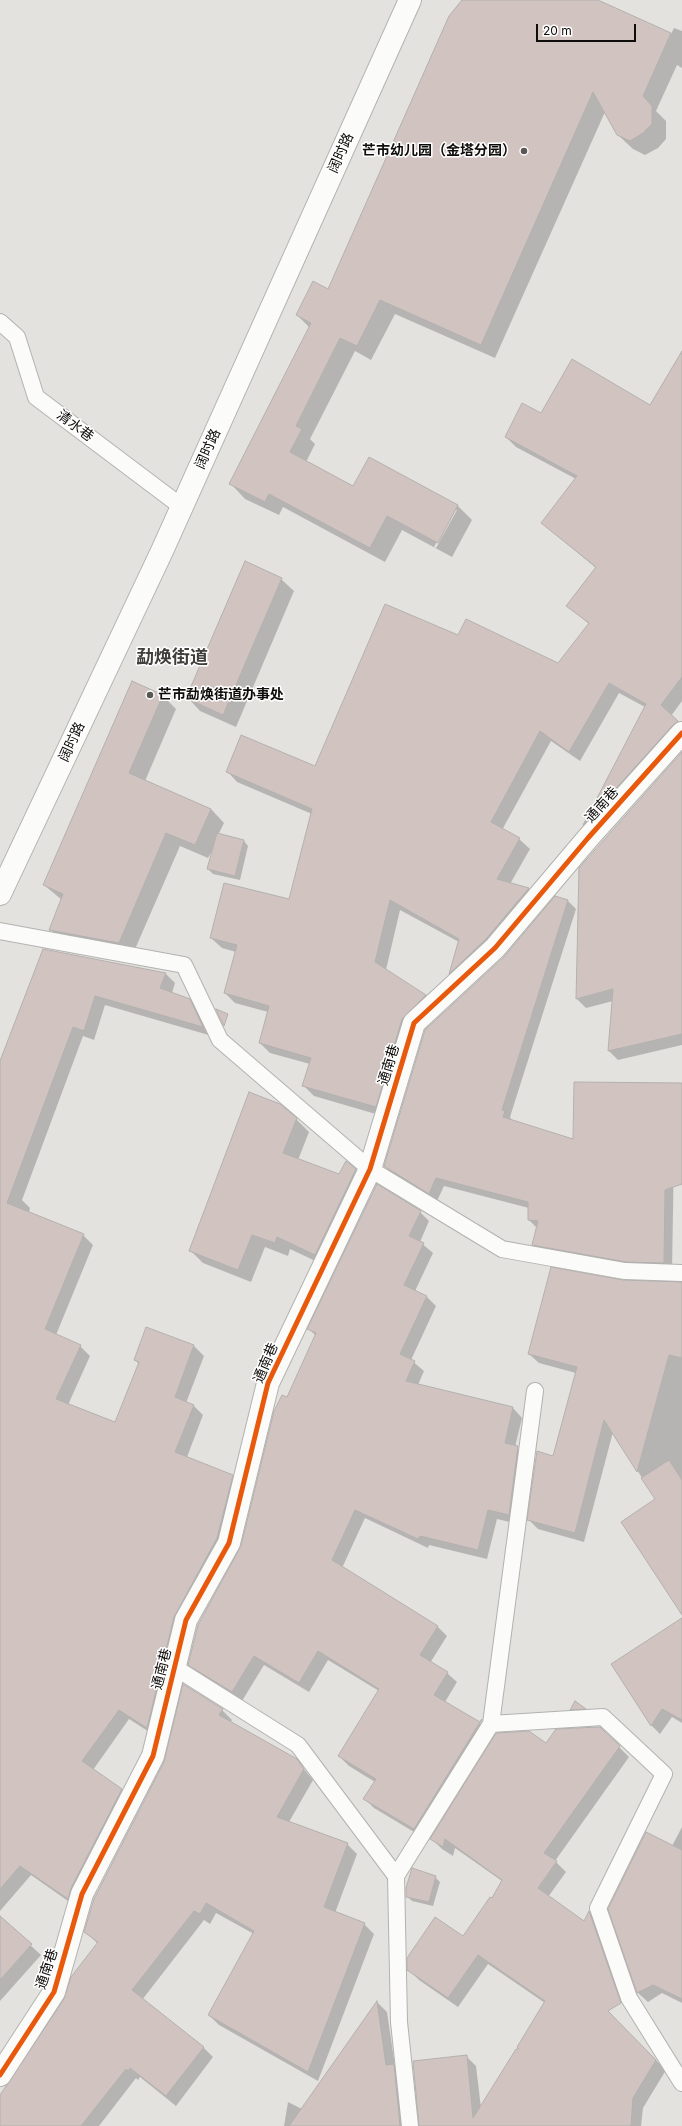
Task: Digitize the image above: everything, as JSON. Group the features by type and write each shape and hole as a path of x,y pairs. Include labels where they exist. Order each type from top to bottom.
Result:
{"street":[{"name":"阔时路","path":"0,894 182,507 410,0"},
{"name":"通南巷","path":"0,2075 54,1992 82,1894 153,1756 186,1620 229,1543 268,1383 370,1169 414,1023 495,948 588,838 682,733"}],"lane":[{"name":"清水巷","path":"0,322 18,337 36,397 182,507"},
{"path":"0,931 184,965 220,1040 370,1169 502,1249 625,1271 682,1273"},
{"path":"410,2126 399,2022 396,1876 491,1724 535,1391"},
{"path":"174,1667 298,1745 396,1876"},
{"path":"491,1724 604,1718 664,1774 598,1908 629,1998 682,2083"}],"building":[{"path":"462,0 598,0 671,33 643,96 652,106 652,124 643,133 630,141 617,135 593,92 481,345 380,300 357,346 340,338 296,426 302,429 290,452 353,486 369,457 458,505 438,543 387,516 370,548 269,494 265,502 229,484 311,323 296,315 313,281 328,289 449,16"},
{"path":"682,351 682,677 661,705 678,721 583,825 646,704 609,683 569,752 540,731 491,822 520,838 497,879 529,888 486,939 449,974 459,939 390,900 375,962 426,995 402,1019 376,1107 302,1086 311,1058 259,1043 269,1006 224,993 237,945 210,938 224,883 289,899 312,809 226,772 241,735 315,766 385,604 458,635 466,619 558,663 589,623 566,606 596,567 541,523 577,476 505,437 522,403 541,413 572,359 650,405"},
{"path":"245,561 282,578 223,715 186,698"},
{"path":"132,681 163,695 129,773 211,809 195,845 166,833 119,943 49,930 63,894 43,885"},
{"path":"682,752 682,1034 608,1051 613,989 576,999 579,868"},
{"path":"217,833 244,840 235,876 207,869"},
{"path":"555,896 568,900 502,1110 505,1111 503,1117 573,1139 574,1082 682,1083 682,1184 665,1190 664,1263 626,1262 532,1245 538,1221 528,1220 528,1202 436,1178 429,1194 384,1166 425,1030 504,957"},
{"path":"43,949 166,973 160,988 190,999 203,1027 95,996 84,1031 73,1027 7,1203 84,1234 45,1329 81,1345 56,1399 115,1422 139,1362 134,1360 146,1327 194,1345 175,1397 194,1405 175,1452 233,1475 217,1538 174,1617 147,1728 119,1710 82,1761 122,1789 71,1888 68,1899 20,1866 0,1889 0,1061"},
{"path":"216,1009 228,1014 224,1026"},
{"path":"249,1092 280,1104 297,1118 283,1153 339,1174 346,1161 356,1169 315,1255 277,1237 275,1243 252,1235 238,1270 189,1251"},
{"path":"377,1184 421,1211 409,1236 424,1243 404,1285 427,1296 400,1354 415,1361 406,1381 513,1407 505,1443 518,1446 509,1515 488,1510 478,1550 420,1536 418,1539 355,1510 332,1560 438,1626 420,1655 448,1672 434,1695 480,1722 482,1719 414,1829 363,1799 376,1779 338,1756 379,1689 318,1651 299,1683 254,1656 232,1692 188,1665 198,1625 241,1546 274,1411 282,1395 287,1397 316,1333 307,1329"},
{"path":"551,1267 623,1280 682,1282 682,1358 669,1355 637,1472 604,1420 575,1533 527,1520 537,1451 553,1456 577,1367 528,1354"},
{"path":"669,1460 682,1480 682,1615 621,1522 655,1499 641,1478"},
{"path":"682,1618 682,1720 662,1709 651,1726 611,1664"},
{"path":"183,1684 223,1709 219,1715 297,1759 304,1769 277,1817 348,1843 324,1907 365,1923 308,2072 208,2015 254,1931 206,1903 200,1914 194,1911 132,1990 204,2047 166,2096 130,2068 128,2071 126,2069 81,2126 0,2126 0,2095 64,1999 71,1977 98,1942 84,1932 94,1899 164,1762"},
{"path":"575,1701 586,1709 570,1710"},
{"path":"600,1727 620,1746 544,1853 557,1861 538,1888 584,1921 589,1911 621,2003 608,2011 656,2060 633,2098 631,2126 419,2126 413,2061 467,2055 473,2118 516,2049 519,2049 517,2047 545,2001 478,1955 448,1998 407,1970 407,1958 435,1917 463,1936 490,1897 492,1898 502,1880 445,1839 443,1847 430,1839 496,1733 529,1731 546,1743 556,1729"},
{"path":"646,1832 682,1850 682,1999 653,1985 637,1993 608,1909"},
{"path":"412,1868 436,1876 429,1902 406,1897 406,1888"},
{"path":"0,1916 32,1944 0,1980"},
{"path":"377,2001 386,2065 394,2064 400,2126 289,2126"}],"cycle path":[{"path":"0,2075 54,1992 82,1894 153,1756 186,1620 229,1543 268,1383 370,1169 414,1023 495,948 588,838 682,733"}],"place":[{"name":"芒市幼儿园（金塔分园）","path":"524,151"},
{"name":"芒市勐焕街道办事处","path":"150,695"}],"district":[{"name":"勐焕街道","path":"172,658"}]}
